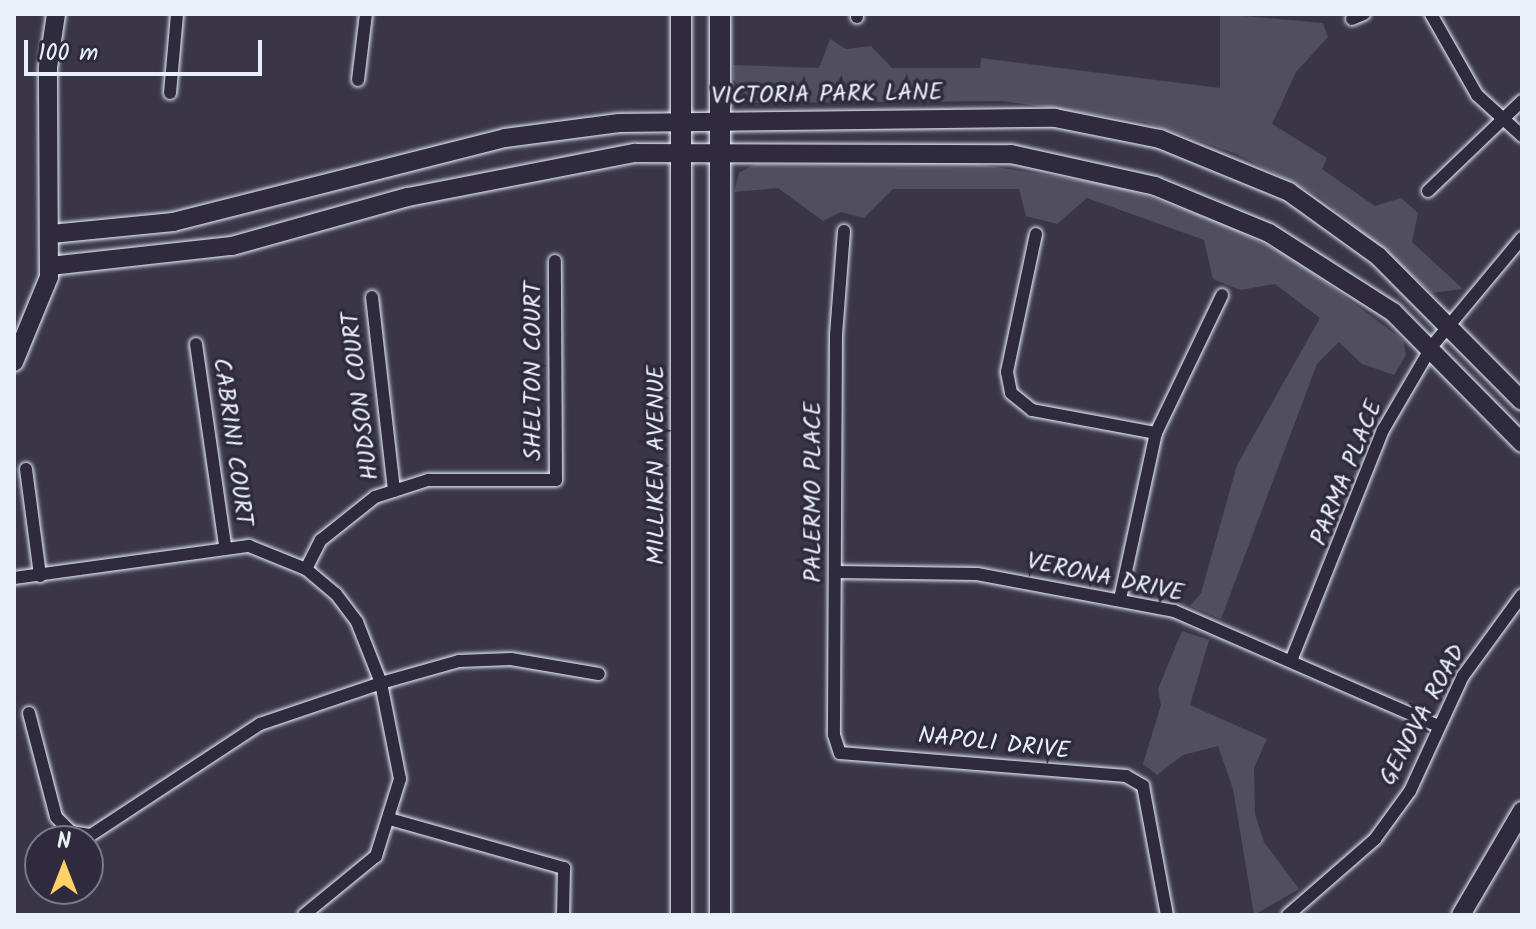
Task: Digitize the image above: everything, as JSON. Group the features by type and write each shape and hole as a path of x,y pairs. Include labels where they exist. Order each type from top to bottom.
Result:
{"main road":[{"name":"MILLIKEN AVENUE","path":"681,14 684,153 681,915"},
{"path":"720,14 720,915"}],"street":[{"path":"14,362 45,298 50,266 48,67 56,14"},
{"path":"170,93 177,14"},
{"path":"358,80 366,14"},
{"path":"1431,14 1499,120 1522,136"},
{"path":"1428,191 1522,101"},
{"name":"VICTORIA PARK LANE","path":"51,234 144,227 280,200 505,138 683,121 1041,117 1160,139 1249,171 1323,213 1450,324 1522,401"},
{"path":"50,266 232,246 509,173 635,153 964,151 1100,170 1269,233 1350,281 1432,346 1522,443"},
{"name":"PALERMO PLACE","path":"840,753 836,335 844,231"},
{"path":"1036,234 1007,372 1011,393 1032,410 1090,415 1156,433"},
{"name":"PARMA PLACE","path":"1291,661 1383,430 1432,346 1522,238"},
{"name":"SHELTON COURT","path":"394,491 428,480 556,480 555,261"},
{"path":"1120,599 1156,433 1222,295"},
{"name":"HUDSON COURT","path":"372,297 394,491"},
{"name":"CABRINI COURT","path":"196,344 225,546"},
{"path":"26,469 40,576"},
{"path":"306,569 321,540 375,497 394,491"},
{"path":"14,578 225,546 249,546 306,569 357,622 381,683 400,779 393,820 376,856 304,915"},
{"name":"VERONA DRIVE","path":"836,572 977,574 1174,611 1439,726"},
{"name":"GENOVA ROAD","path":"1288,915 1375,839 1410,791 1463,676 1522,595"},
{"path":"29,713 56,817 71,832 91,835 260,724 381,683 472,660 599,674"},
{"name":"NAPOLI DRIVE","path":"840,753 864,760 963,758 1126,776 1143,786 1167,915"},
{"path":"1461,915 1522,811"},
{"path":"393,820 564,868 563,915"}],"shaded area":[{"path":"1220,14 1323,23 1328,37 1296,72 1272,124 1327,158 1322,169 1375,206 1401,198 1418,213 1412,242 1463,289 1432,293 1320,197 1237,154 1144,122 1003,101 753,103 733,79 733,65 819,68 830,39 846,49 871,46 892,68 980,68 981,58 1220,88"},
{"path":"971,163 1121,187 1227,225 1297,261 1403,340 1406,355 1394,375 1362,364 1339,342 1317,364 1221,619 1190,606 1201,593 1237,465 1320,318 1275,284 1240,290 1213,279 1204,240 1087,198 1057,224 1026,216 1019,189 893,189 864,218 841,212 823,221 778,188 734,192 739,173 754,164"},
{"path":"1182,631 1209,640 1190,705 1267,739 1254,768 1255,814 1264,842 1299,889 1254,915 1233,789 1218,746 1183,755 1157,775 1143,764 1161,705 1158,689"}]}
